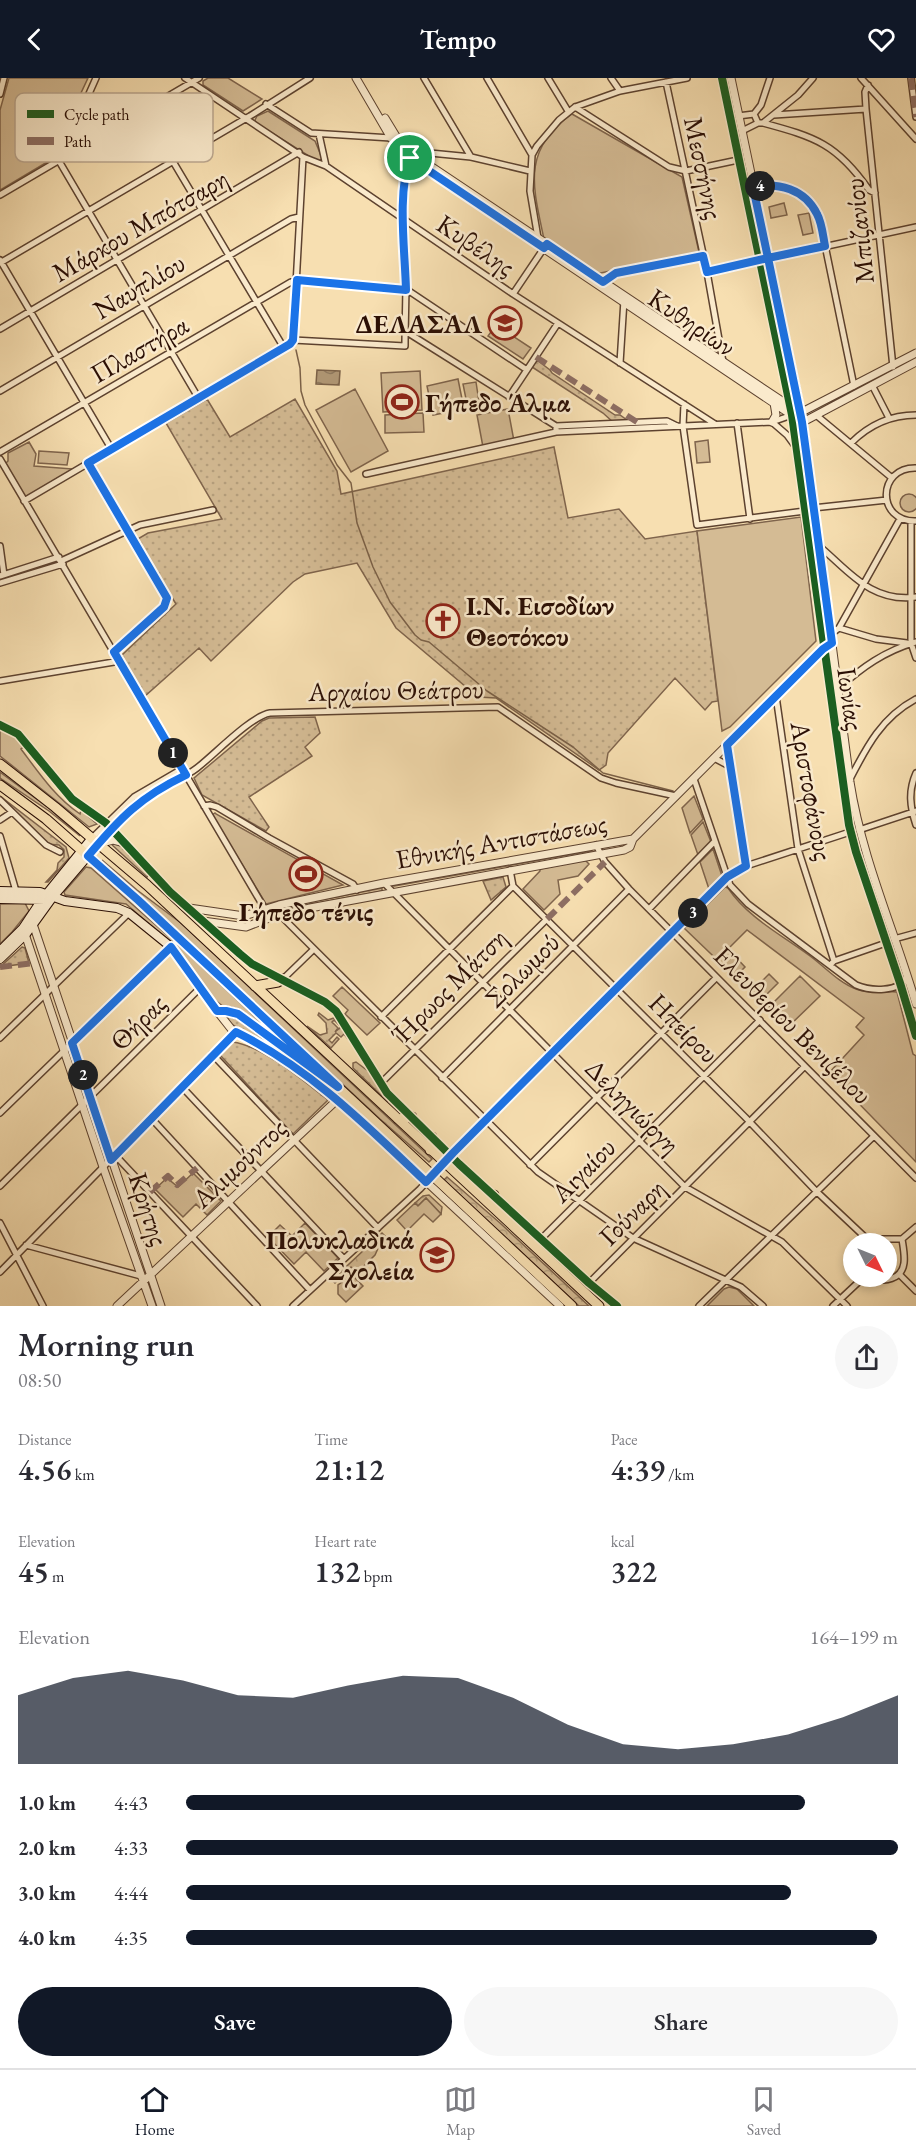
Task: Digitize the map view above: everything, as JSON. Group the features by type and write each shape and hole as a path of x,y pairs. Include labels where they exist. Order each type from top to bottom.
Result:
{"main road":[{"path":"0,764 147,885 430,1150 447,1159 494,1208 538,1242 599,1306"},
{"path":"0,785 46,819 138,900 338,1087 429,1179 572,1306"},
{"path":"0,959 25,931 47,897 95,841"},
{"path":"0,891 16,891 117,908 129,913 171,947 217,1011 238,1014 338,1087"},
{"path":"0,900 47,897"},
{"path":"0,951 25,931"},
{"path":"255,986 283,979"},
{"path":"398,1119 412,1118"},
{"path":"430,1150 432,1137"},
{"path":"478,1181 480,1195"},
{"path":"494,1195 494,1208"}],"street":[{"path":"0,94 4,78"},
{"path":"89,93 96,78"},
{"name":"Κυβέλης","path":"185,78 208,93"},
{"path":"173,93 199,78"},
{"path":"213,137 310,78"},
{"name":"Κυθηρίων","path":"356,78 391,138 409,155 722,364 802,422"},
{"name":"Κυθηρίων","path":"361,78 409,155 538,238 545,246 603,282 624,299"},
{"path":"424,78 471,157"},
{"path":"487,78 532,156"},
{"path":"548,78 568,111"},
{"path":"611,78 620,92"},
{"path":"538,238 530,191 532,156 537,146 568,111 620,92 687,78"},
{"name":"Ιωνίας","path":"722,78 792,415 850,832 916,1036"},
{"name":"Ιωνίας","path":"730,78 801,413 850,779 859,830 915,999"},
{"path":"738,116 754,114 760,105 770,78"},
{"path":"742,131 774,115 798,95 813,78"},
{"path":"861,78 916,139"},
{"path":"911,78 916,117"},
{"name":"Μεσσήνης","path":"666,82 707,272 722,364"},
{"name":"Μπιζανίου","path":"868,85 865,92 866,109 894,369"},
{"name":"Κυβέλης","path":"213,97 301,154 326,166 513,294 715,424"},
{"path":"266,104 302,128 319,134 391,138"},
{"path":"575,107 669,167 686,171 738,160"},
{"path":"774,115 866,109"},
{"path":"754,114 760,123 806,135 829,147 844,159 874,194"},
{"path":"319,134 326,166"},
{"path":"24,501 199,399 284,348 293,340 301,154"},
{"name":"Μάρκου Μπότσαρη","path":"0,329 301,154"},
{"path":"293,340 405,346 406,290 403,219 405,171 409,155 471,157 530,171"},
{"path":"0,195 57,162"},
{"path":"60,162 199,399"},
{"path":"112,450 0,262 171,162"},
{"path":"174,162 284,348"},
{"path":"753,187 776,184 794,191 803,197 819,216 854,386"},
{"name":"Ναυπλίου","path":"0,391 291,219 299,217"},
{"path":"707,272 916,227"},
{"path":"513,294 545,246"},
{"path":"603,282 616,273 703,256"},
{"path":"297,280 406,290 527,370"},
{"name":"Πλαστήρα","path":"0,452 297,280"},
{"path":"620,363 624,299"},
{"path":"509,397 558,323"},
{"path":"405,331 556,429"},
{"path":"802,422 872,385 916,353"},
{"path":"366,474 556,429 772,422 801,413 854,386 916,362"},
{"path":"772,422 776,417 773,399 782,390 785,382"},
{"path":"872,385 890,418"},
{"name":"Κυθηρίων","path":"773,399 801,413"},
{"path":"684,404 681,426 697,525 805,511"},
{"path":"816,414 892,478"},
{"path":"851,443 866,430 890,418 916,415"},
{"path":"772,422 788,435 796,450"},
{"path":"737,423 750,519"},
{"path":"0,459 269,918"},
{"path":"88,463 166,595 167,601 164,607 114,652"},
{"path":"916,468 903,470 892,478 886,490 886,500 890,510 900,519 914,521 912,643 916,658"},
{"path":"813,508 886,500"},
{"path":"0,583 61,561 147,523 213,510"},
{"path":"831,634 839,628 900,519"},
{"path":"0,546 2,575 61,561"},
{"path":"819,546 862,585 881,593 914,597"},
{"path":"829,617 835,621 844,617"},
{"path":"839,628 876,639 912,643"},
{"path":"633,839 823,649 832,643"},
{"path":"838,688 876,659 896,648 912,643"},
{"path":"0,681 120,661"},
{"name":"Αριστοφάνους","path":"776,696 798,849 834,961"},
{"path":"850,779 879,728 894,713 916,699"},
{"name":"Αρχαίου Θεάτρου","path":"109,825 146,796 186,775 264,714 492,706 504,711 601,778 676,796"},
{"path":"0,725 23,739 72,799 109,825 154,875 252,964 325,1002 336,1011 387,1093 432,1137 447,1159 478,1181 538,1242 617,1306"},
{"path":"727,745 746,866"},
{"path":"714,758 731,767"},
{"path":"95,841 122,807 146,789 182,769"},
{"path":"916,772 911,788 916,825"},
{"path":"694,779 730,885 748,904 854,984 877,990 905,982 907,977"},
{"path":"0,800 46,845 60,852"},
{"path":"204,806 218,807 353,884 357,890"},
{"path":"0,820 12,812"},
{"path":"859,830 914,812"},
{"path":"293,1306 429,1179 727,877 746,866 850,832"},
{"path":"0,836 16,891"},
{"name":"Εθνικής Αντιστάσεως","path":"189,908 241,916 384,884 633,839 630,847 624,850 392,892 280,915 246,927 203,921"},
{"path":"95,841 118,840 128,845"},
{"path":"649,909 716,841"},
{"name":"Ελευθερίου Βενιζέλου","path":"596,845 605,862 629,889 916,1178"},
{"path":"381,1017 513,886 510,870"},
{"name":"Δεληγιώργη","path":"384,884 640,1140 684,1187 782,1242 847,1306"},
{"name":"Ηπείρου","path":"513,886 858,1233"},
{"name":"Σολωμού","path":"442,1078 629,889"},
{"path":"0,1038 129,913"},
{"path":"280,915 530,1165 633,1238 741,1287 763,1306"},
{"name":"Ήρωος Μάτση","path":"381,1083 547,919"},
{"name":"Κρήτης","path":"32,921 90,1097 113,1157 149,1276"},
{"name":"Κρήτης","path":"25,931 142,1279"},
{"path":"894,939 916,933"},
{"path":"830,967 834,961 886,943"},
{"path":"0,1113 171,947"},
{"path":"283,979 314,949"},
{"path":"530,1165 716,978"},
{"name":"Θήρας","path":"0,1186 201,987"},
{"path":"217,1011 227,1027 290,1062 429,1179 560,1306"},
{"name":"Αιγαίου","path":"538,1242 760,1020"},
{"path":"0,1272 236,1032"},
{"path":"212,1054 378,1228"},
{"name":"Γούναρη","path":"589,1283 804,1067"},
{"path":"182,1087 344,1259"},
{"name":"Αλιμούντος","path":"117,1306 142,1279 149,1276 337,1100"},
{"path":"151,1119 310,1290"},
{"path":"699,1306 874,1136"},
{"path":"113,1157 192,1236 257,1306"},
{"path":"0,1223 43,1306"},
{"path":"897,1239 902,1239 916,1227"},
{"path":"902,1239 904,1262 899,1274 916,1292"},
{"path":"26,1245 142,1279 152,1306"},
{"path":"149,1276 161,1306"},
{"path":"832,1306 853,1287"}],"green space":[{"path":"9,78 88,78 81,93 15,93 15,162 47,162 0,190 0,110"},
{"path":"208,78 228,78 262,99 243,111 203,85 203,81"},
{"path":"268,111 315,141 322,158 320,163 256,123 257,116"},
{"path":"572,114 682,177 699,252 596,274 544,239 535,186 538,156 545,141"},
{"path":"738,136 764,249 762,250 736,137"},
{"path":"784,203 787,215 771,218 769,207"},
{"path":"809,213 813,233 803,235 798,215"},
{"path":"767,268 794,391 792,391 787,368 783,364 765,269"},
{"path":"496,325 531,348 523,359 488,336"},
{"path":"537,360 552,373 634,425 568,428 615,424 603,413 532,367"},
{"path":"420,371 422,410 383,412 381,373"},
{"path":"458,379 464,409 433,415 427,386"},
{"path":"476,382 479,402 467,404 463,384"},
{"path":"355,389 388,451 351,472 316,410"},
{"path":"207,399 230,437 295,399 337,471 341,494 554,447 568,518 619,509 645,539 697,531 718,701 712,702 705,710 675,678 608,753 606,765 599,770 496,698 478,697 396,628 357,563 305,574 293,582 211,661 199,648 145,696 121,656 176,604 136,540 148,533 222,519 166,423"},
{"path":"508,409 514,441 483,447 477,415"},
{"path":"423,413 424,432 385,433 385,415"},
{"path":"708,440 710,462 697,463 695,442"},
{"path":"29,442 36,454 34,466 73,469 25,498 5,464 8,461 8,453"},
{"path":"39,451 69,453 67,465 38,463"},
{"path":"802,468 805,473 827,635 824,636"},
{"path":"909,494 915,497 917,506 915,509 909,512 903,509 900,503 903,497"},
{"path":"801,517 816,641 730,727 722,731 697,531"},
{"path":"834,696 857,833 903,979 853,834"},
{"path":"315,717 320,733 305,747 312,756 249,797 269,827 266,831 202,795 194,778 262,721 269,718"},
{"path":"0,727 18,736 26,745 21,749 63,800 80,814 81,810 97,824 89,827 0,756"},
{"path":"0,772 50,809 80,836 49,811 0,778"},
{"path":"0,796 66,847 69,858 48,882 46,882 57,870 58,863 64,857 64,850 59,845 46,844"},
{"path":"694,796 703,819 690,833 682,808"},
{"path":"215,813 343,885 266,904 212,815"},
{"path":"703,822 711,842 698,855 691,835"},
{"path":"111,844 127,850 137,860 148,875 147,877"},
{"path":"591,849 592,851 394,886 394,885"},
{"path":"713,849 722,876 709,889 700,862"},
{"path":"102,860 181,923 432,1159 429,1162 380,1119"},
{"path":"585,860 589,864 578,876 558,880 560,894 544,910 523,889 540,869"},
{"path":"86,867 91,868 183,949 287,1047 240,1011 224,1007 206,993 178,949 126,904 65,895 64,892"},
{"path":"503,877 506,887 491,900 483,881"},
{"path":"725,887 755,917 844,983 866,992 897,992 913,1054 916,1056 916,1162 829,1073 864,1035 856,1027 864,1018 747,930 728,949 745,967 735,977 684,928"},
{"path":"382,888 382,891 280,910 280,908"},
{"path":"25,903 29,911 0,944 0,904"},
{"path":"22,947 25,948 29,963 0,967"},
{"path":"769,974 778,983 760,1001 751,992"},
{"path":"800,976 820,996 789,1026 769,1007"},
{"path":"342,987 380,1023 367,1035 345,1014 348,1010 333,996"},
{"path":"319,1013 328,1020 334,1018 340,1026 334,1020 332,1022 338,1028 335,1032 341,1027 348,1039 344,1034 341,1037 336,1033 329,1040 332,1043 337,1037 339,1039 331,1048 307,1026 320,1035 327,1033 326,1023 318,1015"},
{"path":"233,1014 339,1093 337,1095 289,1056 229,1023 227,1017"},
{"path":"232,1042 269,1057 328,1100 293,1134 220,1055"},
{"path":"356,1062 368,1071 388,1102 353,1068 353,1063"},
{"path":"193,1173 221,1201 207,1215 196,1204 183,1217 155,1189 167,1178 178,1187"},
{"path":"447,1177 589,1306 579,1306 444,1180"},
{"path":"429,1195 442,1207 441,1214 426,1198 418,1206 415,1203 423,1196"},
{"path":"426,1198 441,1214 433,1222 424,1214 407,1231 397,1220 415,1203 418,1206"},
{"path":"305,1223 338,1258 324,1271 306,1252 294,1264 268,1237 280,1225 292,1236"},
{"path":"382,1233 386,1237 375,1255 357,1273 351,1267 335,1283 332,1280"},
{"path":"352,1275 363,1286 346,1302 338,1294 338,1285"},
{"path":"729,1287 737,1289 754,1306 707,1306"}],"water":[{"path":"317,370 340,371 339,385 316,384"}],"waterway":[{"path":"296,350 305,405 337,465 351,483 357,523 373,567 390,602 415,635 429,642 487,691 573,747 603,773 673,791"}],"marked path":[{"path":"911,78 916,117"},
{"path":"536,357 637,422"},
{"path":"547,919 605,862"},
{"path":"0,967 35,963"},
{"path":"150,1192 168,1176 177,1185 197,1168"}],"cycle path":[{"path":"722,78 792,415 849,825 916,1036"},
{"path":"0,725 18,734 72,799 106,823 170,892 240,954 252,964 325,1002 336,1011 387,1093 459,1164 617,1306"}],"place":[{"name":"ΔΕΛΑΣΑΛ","path":"505,323"},
{"name":"Γήπεδο Άλμα","path":"402,402"},
{"name":"Ι.Ν. Εισοδίων Θεοτόκου","path":"443,621"},
{"name":"Γήπεδο τένις","path":"306,874"},
{"name":"Πολυκλαδικά Σχολεία","path":"437,1255"}],"route":[{"path":"410,158 405,171 403,219 406,290 297,280 293,340 290,344 88,463 167,598 164,607 114,652 186,775 153,792 130,809 88,856 338,1087 238,1014 217,1011 171,947 72,1043 111,1160 236,1032 304,1072 353,1113 426,1182 727,877 746,866 727,745 823,649 832,643 802,422 768,258 825,246 819,216 809,203 794,191 776,184 753,187 768,258 707,272 703,256 616,273 603,282 547,244 544,248 410,158"}]}
